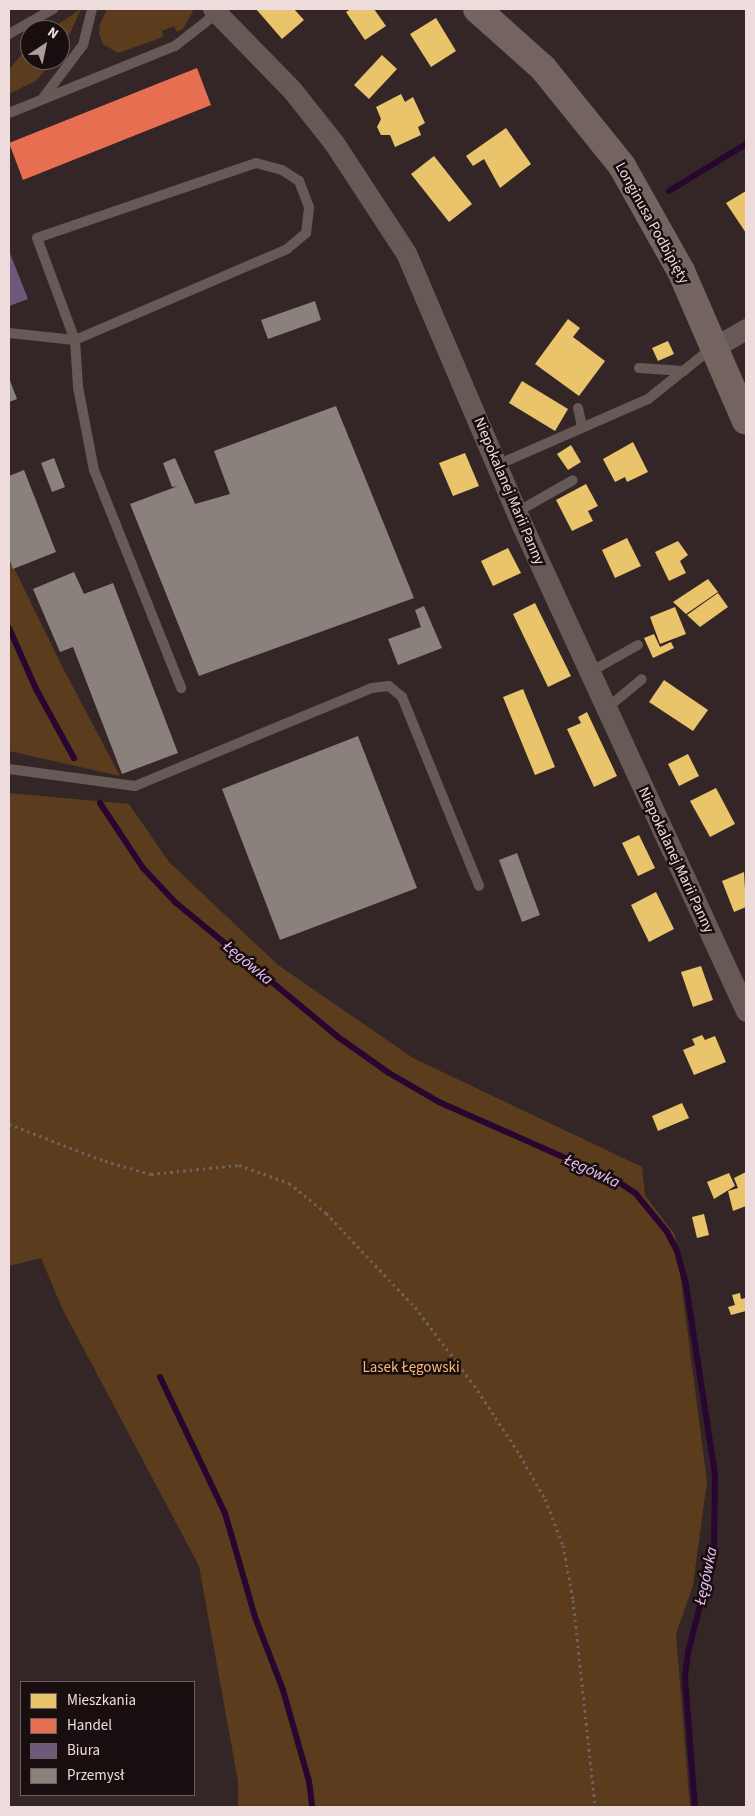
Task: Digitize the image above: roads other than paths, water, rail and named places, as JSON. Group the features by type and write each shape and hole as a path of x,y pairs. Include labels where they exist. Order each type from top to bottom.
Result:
{"street":[{"name":"Niepokalanej Marii Panny","path":"215,11 292,90 334,143 406,253 517,512 746,1011"},
{"name":"Longinusa Podbipięty","path":"483,11 543,68 622,166 681,271 746,421"},
{"path":"713,348 746,329"}],"lane":[{"path":"9,34 53,9"},
{"path":"42,98 83,45 92,9"},
{"path":"9,113 42,98 175,46 215,11"},
{"path":"9,333 75,340 287,249 306,233 309,207 299,182 282,170 256,163 37,238 75,340 78,387 94,470 181,688"},
{"path":"497,465 648,399 713,348"},
{"path":"639,368 684,371"},
{"path":"578,408 582,427"},
{"path":"517,512 573,480"},
{"path":"590,672 638,645"},
{"path":"607,708 642,679"},
{"path":"9,769 135,786 372,688 389,686 402,697 479,886"}],"waterway":[{"path":"669,191 746,144"},
{"name":"Łęgówka","path":"9,628 36,689 74,758"},
{"name":"Łęgówka","path":"100,803 143,868 175,902 338,1037 389,1073 439,1102 617,1181 636,1194 667,1232 677,1251 686,1285 715,1475 714,1551 688,1652 685,1678 695,1807"},
{"path":"160,1377 225,1513 255,1617 283,1690 309,1781 312,1807"}],"park label":[{"name":"Lasek Łęgowski","path":"411,1368"}]}
